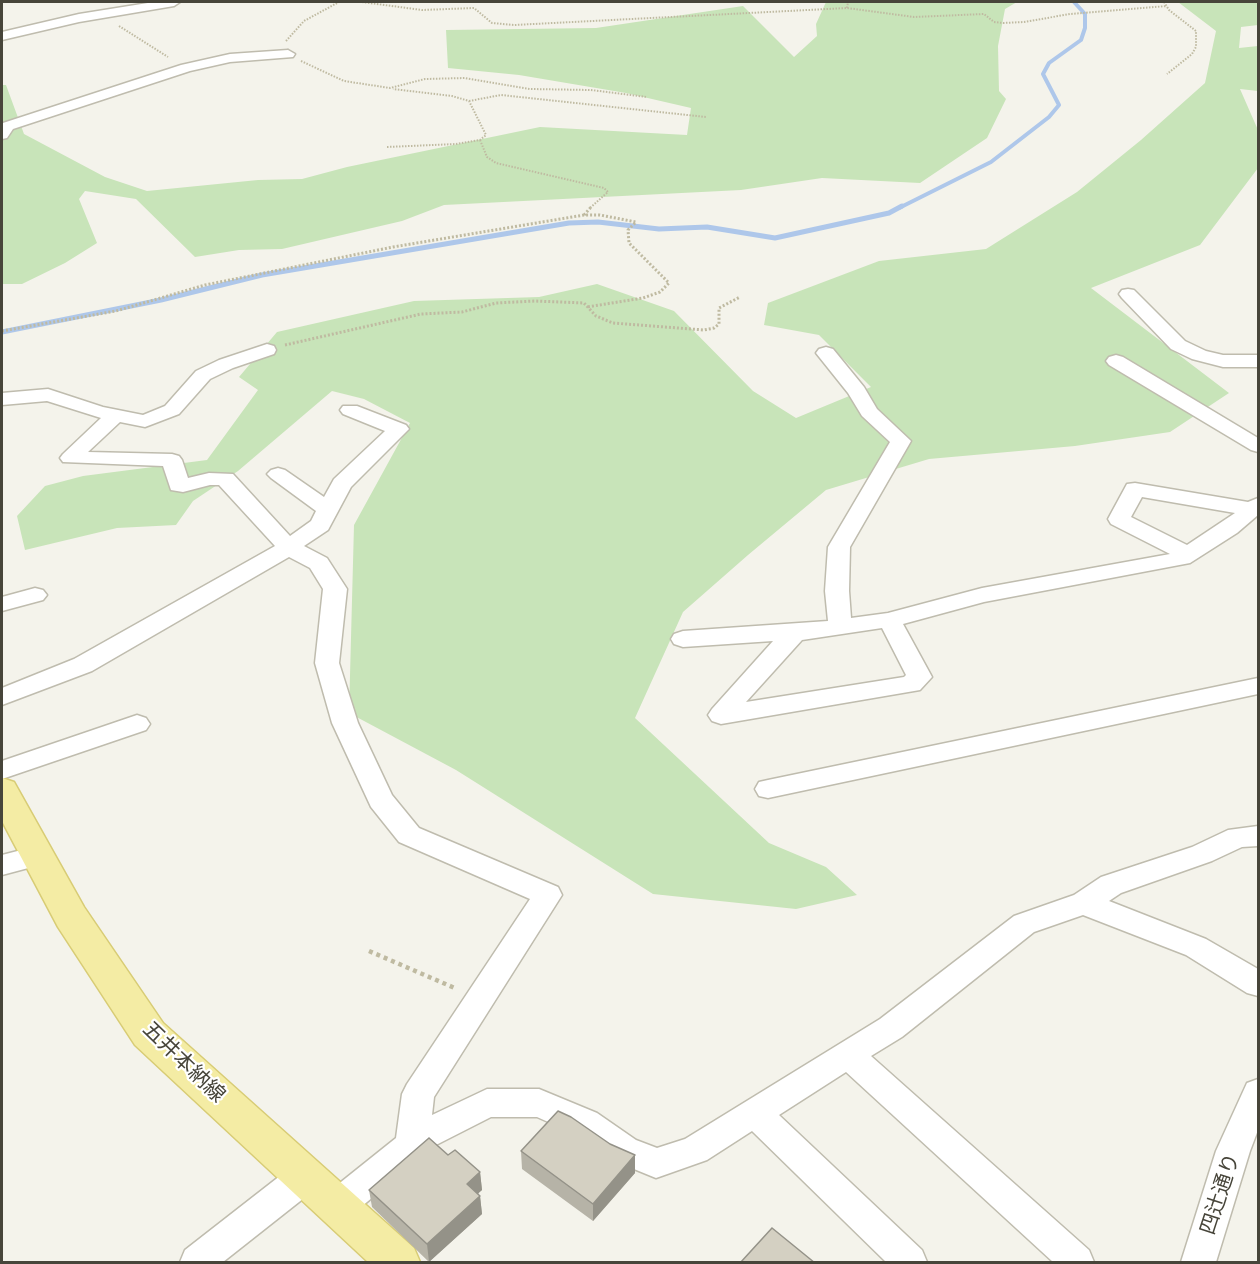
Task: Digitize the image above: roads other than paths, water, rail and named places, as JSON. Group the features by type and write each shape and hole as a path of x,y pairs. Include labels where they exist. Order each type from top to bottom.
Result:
{"main road":[{"name":"五井本納線","path":"2,790 20,861 71,918 149,1034 338,1205 398,1263"}],"street":[{"path":"2,36 100,14 174,2"},
{"path":"2,135 8,126 186,68 240,56 288,54"},
{"path":"1128,294 1178,345 1199,355 1223,361 1258,361"},
{"path":"2,399 48,395 115,416 146,421 156,419 172,410 203,375 226,364 267,350"},
{"path":"826,353 857,391 869,412 901,441 839,547 837,591 840,627"},
{"path":"1116,362 1258,446"},
{"path":"2,696 83,665 275,556 320,525 342,484 399,429 350,410"},
{"path":"115,416 70,458 172,460 179,485 183,486 209,479 225,479 288,547 319,563 335,590 327,663 345,723 381,800 409,835 548,895 417,1094 412,1144"},
{"path":"278,474 328,510"},
{"path":"1188,554 1119,519 1135,489 1255,507"},
{"path":"683,639 795,632 889,620 982,595 1182,558 1229,528 1255,507"},
{"path":"2,604 35,595"},
{"path":"795,632 721,715 911,684 920,677 889,620"},
{"path":"768,789 1258,686"},
{"path":"2,770 137,724"},
{"path":"338,1205 424,1135 487,1102 539,1102 585,1123 624,1150 656,1163 695,1150 891,1028 1024,924 1084,903 1111,885 1202,854 1238,837 1258,836"},
{"path":"1084,903 1196,947 1258,984"},
{"path":"848,1055 1077,1263"},
{"name":"四辻通り","path":"1198,1263 1233,1151 1258,1093"},
{"path":"755,1113 910,1263"},
{"path":"197,1263 306,1176"}],"waterway":[{"path":"899,208 991,162 1049,117 1059,105 1043,74 1049,63 1081,40 1085,28 1085,14 1074,2"},
{"path":"2,332 161,300 262,275 569,223 598,222 659,229 707,227 775,238 889,213 902,206"}]}
